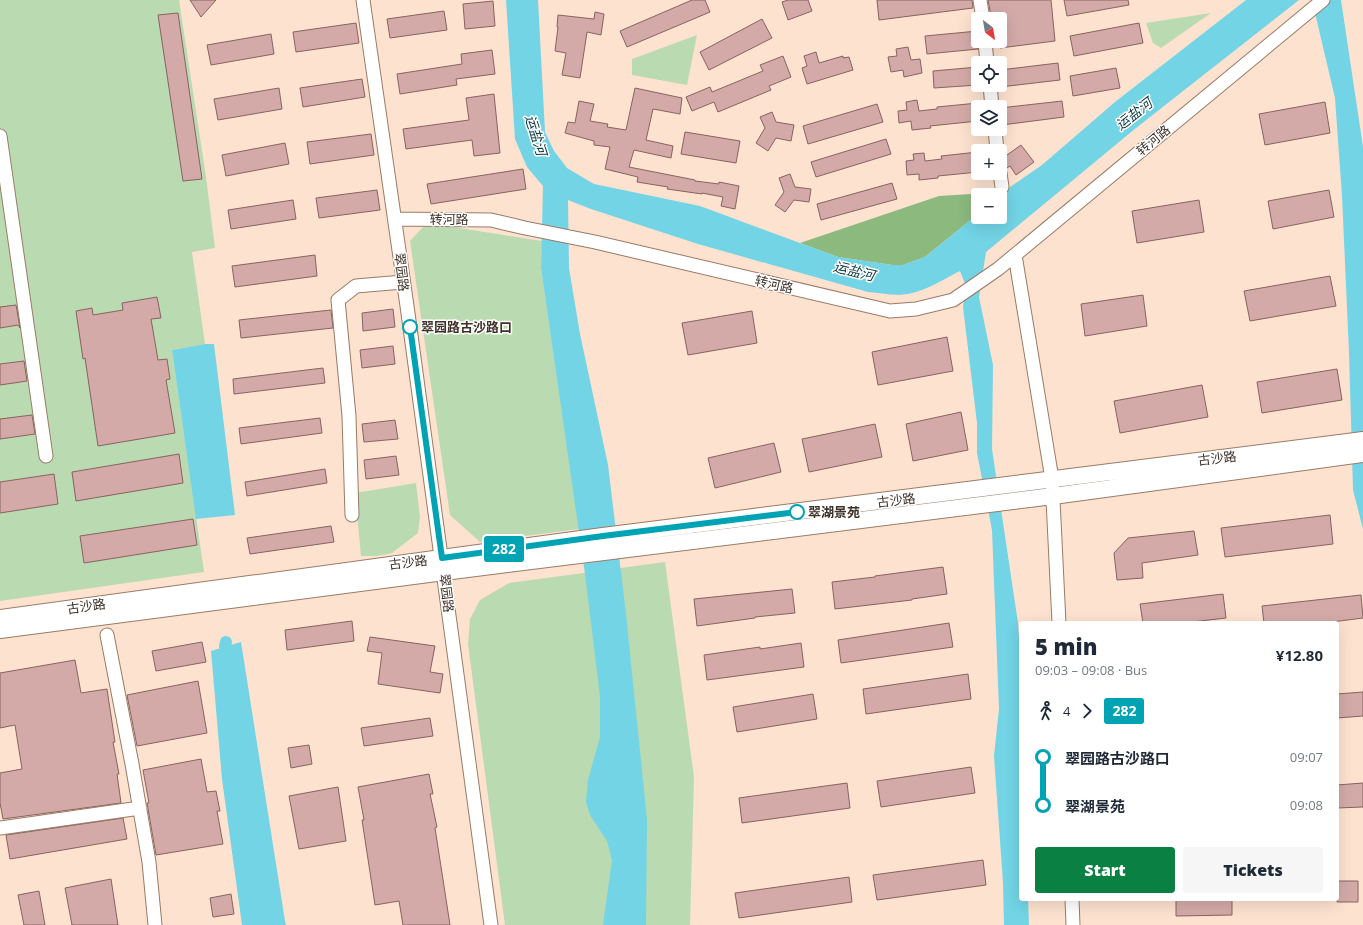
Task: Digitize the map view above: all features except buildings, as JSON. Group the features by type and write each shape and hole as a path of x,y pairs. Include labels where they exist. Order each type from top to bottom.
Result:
{"main road":[{"name":"古沙路","path":"968,498 1010,502 1053,496 1332,451 1363,440"},
{"name":"古沙路","path":"0,630 443,565 561,542 634,540 968,498 1010,484 1332,451 1363,454"},
{"name":"古沙路","path":"0,618 443,565 567,557 634,540"}],"street":[{"name":"翠园路","path":"363,0 443,565 491,925"},
{"path":"980,0 982,12"},
{"name":"转河路","path":"395,219 491,220 595,242 890,312 916,309 953,300 998,269 1322,0"},
{"path":"0,136 46,456"},
{"path":"1001,180 1002,187"},
{"path":"1015,255 1052,479 1059,621"},
{"path":"352,515 349,416 338,300 356,286 403,282"},
{"path":"107,635 149,862 155,925"},
{"path":"0,828 140,808"},
{"path":"1072,901 1073,925"}],"green space":[{"path":"0,0 179,0 206,177 215,248 192,252 205,344 172,350 204,572 0,601"},
{"path":"1211,13 1161,48 1153,43 1146,23"},
{"path":"697,35 687,85 632,75 632,59"},
{"path":"971,194 971,220 925,257 903,265 892,265 838,257 800,243 939,196"},
{"path":"423,227 453,227 542,241 541,268 579,529 480,542 450,515 410,241"},
{"path":"416,483 420,517 418,533 392,553 377,556 361,556 355,493"},
{"path":"665,562 694,777 690,925 505,925 468,644 470,619 480,600 509,583"}],"water":[{"name":"运盐河","path":"506,0 538,0 545,132 554,151 567,168 594,184 700,206 838,257 892,265 903,265 925,257 971,220 971,224 1007,224 1007,189 1042,165 1115,102 1246,0 1299,0 1136,128 986,252 979,297 993,365 992,449 1018,623 1019,901 1028,901 1029,925 1004,925 1003,883 994,756 999,709 992,530 977,453 977,423 963,307 966,286 960,271 912,293 896,295 868,292 698,244 568,200 569,268 580,334 608,465 626,614 647,820 646,925 603,925 612,860 607,841 590,815 586,802 588,780 600,737 600,696 585,574 541,268 543,186 527,167 515,139"},
{"path":"1312,0 1341,0 1363,147 1363,529 1353,490 1342,196 1335,98"},
{"path":"205,344 214,344 235,515 196,519 172,350"},
{"path":"241,642 286,925 242,925 222,779 211,651"}],"waterway":[{"path":"225,646 226,642"}],"bus line":[{"name":"282","path":"410,327 442,558 797,512"}],"place":[{"name":"翠园路古沙路口","path":"410,327"},
{"name":"翠湖景苑","path":"797,512"}]}
